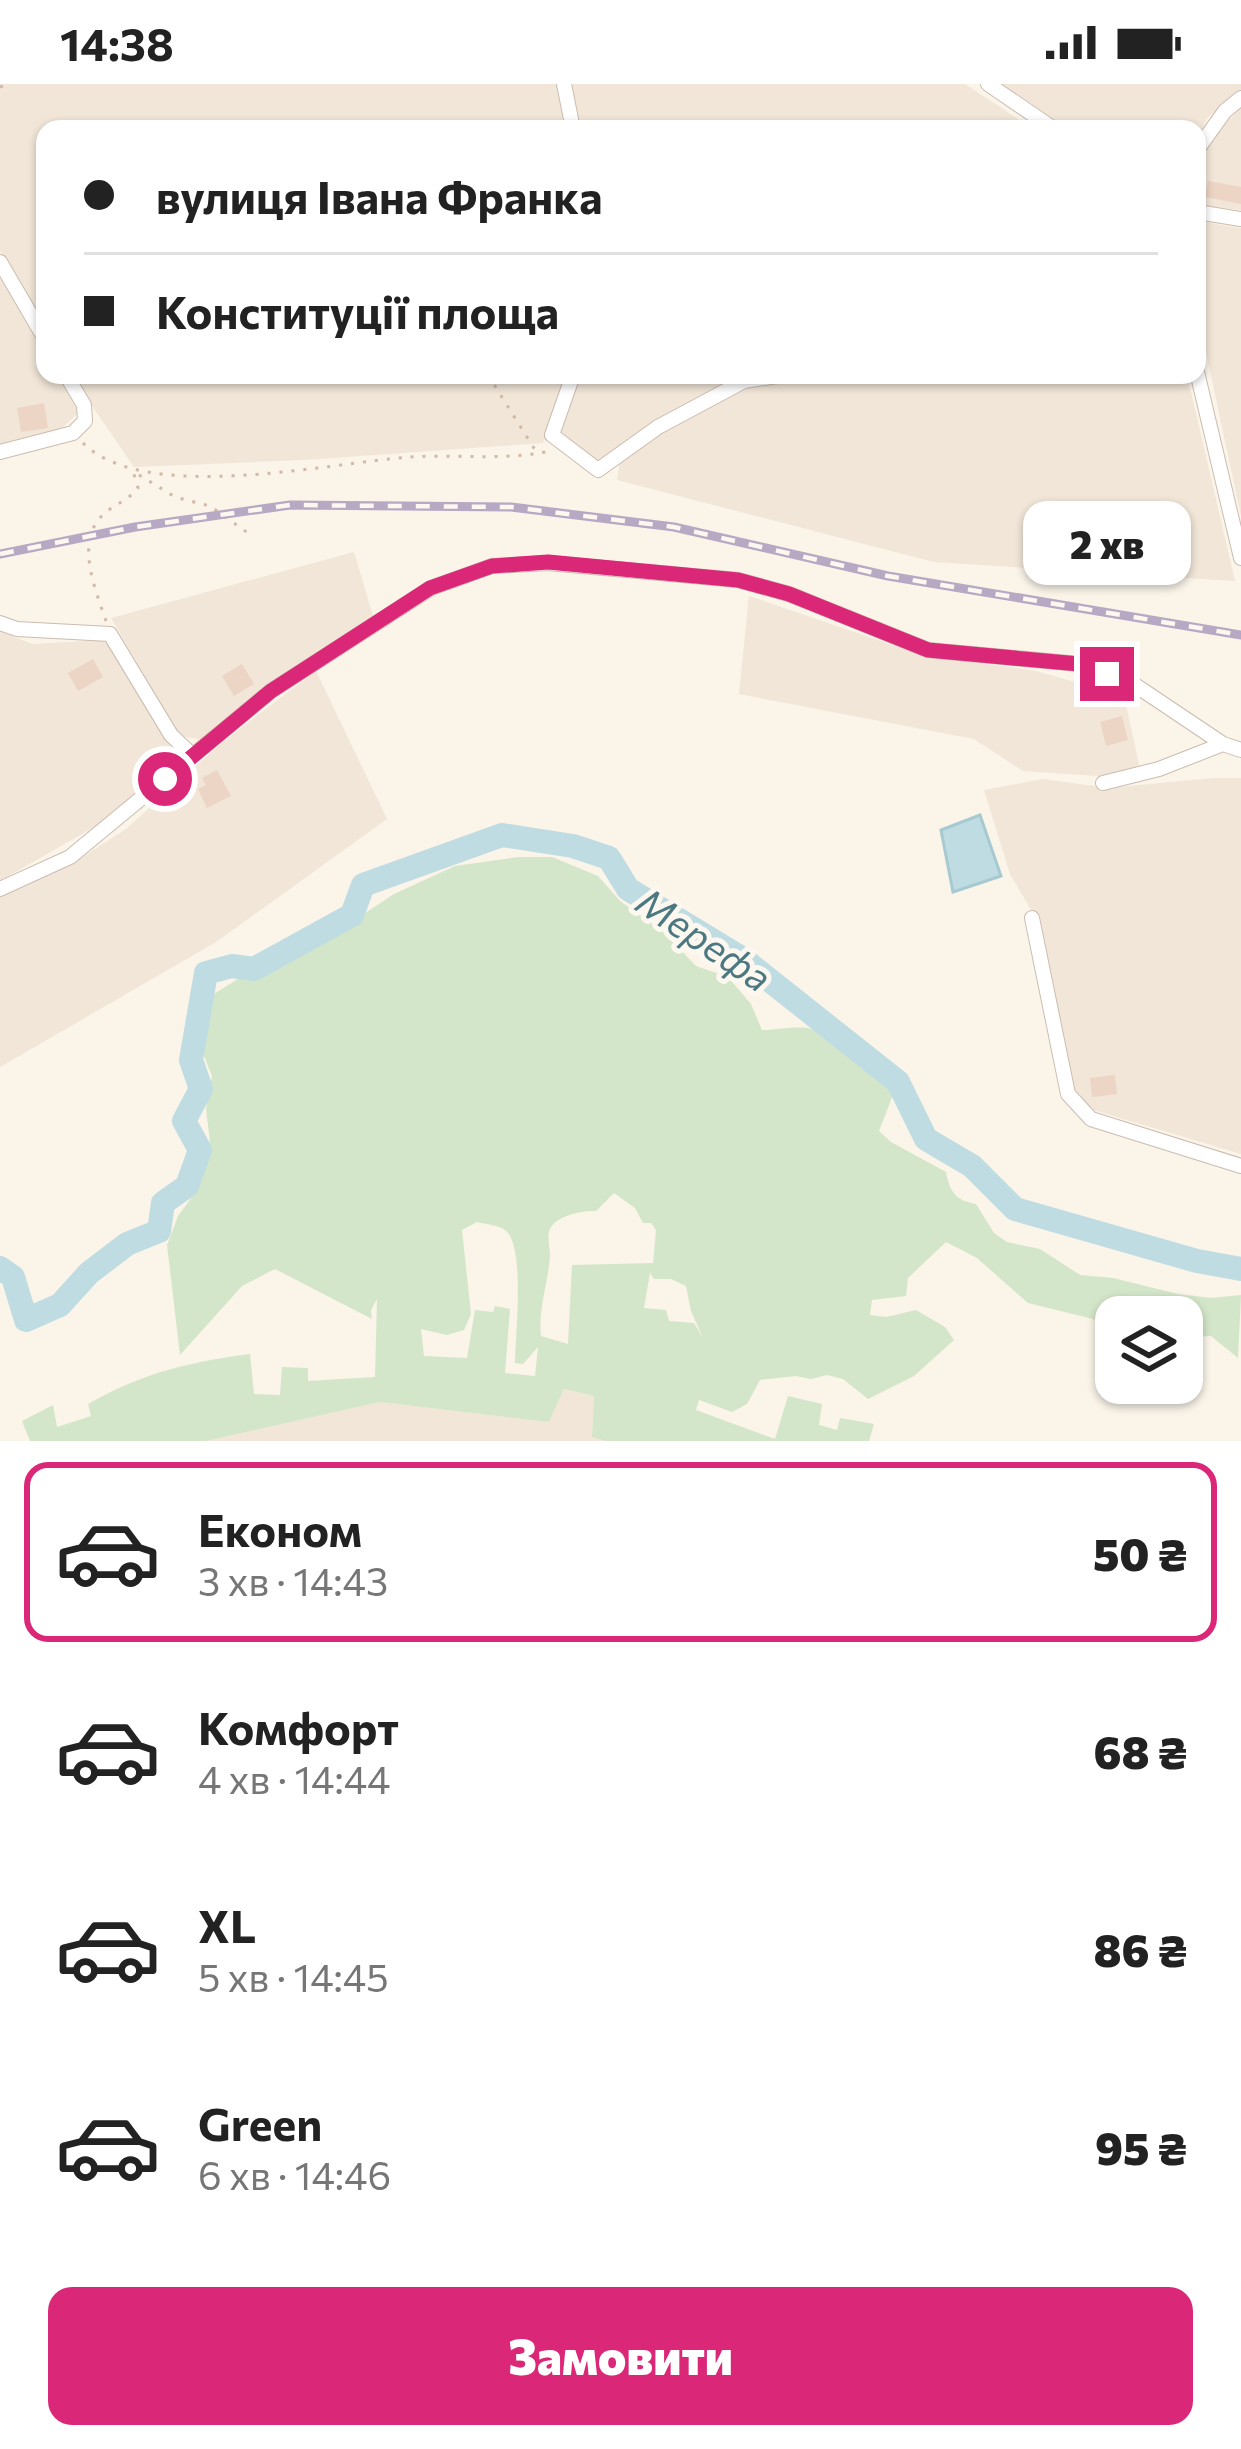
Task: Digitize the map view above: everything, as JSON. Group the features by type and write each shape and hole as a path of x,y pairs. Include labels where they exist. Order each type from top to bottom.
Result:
{"street":[{"path":"564,84 571,120"},
{"path":"988,84 1041,120"},
{"path":"1206,138 1241,98"},
{"path":"1206,213 1241,219"},
{"path":"0,262 36,321"},
{"path":"0,452 73,434 86,421 84,405 71,384"},
{"path":"570,384 552,434 598,470 658,427 739,384"},
{"path":"1200,384 1241,558"},
{"path":"0,890 70,857 271,691 430,588 492,566 548,562 738,580 789,594 928,650 1079,664 1136,685 1223,745 1241,750"},
{"path":"0,623 17,629 110,634 171,735 191,754"},
{"path":"1103,782 1159,769 1223,745"},
{"path":"1032,918 1068,1094 1091,1120 1241,1166"}],"path":[{"path":"0,87 8,84"},
{"path":"494,384 538,454"},
{"path":"73,434 91,451 175,497 210,506 248,532"},
{"path":"133,471 171,476 325,469 410,457 538,454 568,447"},
{"path":"110,634 88,555 92,528 104,512 129,500 138,488 133,471"}],"shaded area":[{"path":"0,84 561,84 567,120 36,120 36,314 0,251"},
{"path":"571,84 965,84 1019,120 577,120"},
{"path":"998,84 1241,84 1241,91 1206,121 1052,120"},
{"path":"1241,107 1241,210 1206,206 1208,143"},
{"path":"1206,222 1241,228 1241,516 1206,352"},
{"path":"0,277 36,339 36,384 62,384 79,412 57,433 0,445"},
{"path":"77,384 563,384 543,443 134,467"},
{"path":"577,384 733,384 599,463 561,432"},
{"path":"1189,384 1235,581 934,562 617,480 620,460 747,386"},
{"path":"354,552 373,616 260,693 204,740 180,736 111,618"},
{"path":"749,596 919,654 1036,671 1124,696 1140,769 1099,776 1023,771 974,739 739,694"},
{"path":"0,631 32,644 105,640 180,760 122,811 0,881"},
{"path":"316,671 387,819 216,942 0,1067 0,897 75,862 126,829 225,740"},
{"path":"1241,778 1241,1154 1090,1109 1073,1089 1040,925 1010,874 984,790 1043,779 1109,788"},
{"path":"564,1389 594,1396 592,1436 606,1441 206,1441 380,1402 549,1422"}],"green space":[{"path":"519,857 552,857 598,876 696,966 728,977 751,1004 762,1030 800,1027 824,1033 898,1082 879,1131 946,1172 955,1194 976,1204 994,1233 1007,1242 1040,1249 1080,1275 1194,1296 1095,1296 1095,1321 1028,1303 977,1258 946,1242 908,1278 906,1296 872,1300 870,1315 886,1317 916,1310 945,1327 954,1340 914,1376 868,1399 843,1379 827,1375 760,1380 747,1404 732,1412 699,1400 696,1410 775,1439 788,1396 822,1404 819,1425 837,1430 840,1418 874,1424 869,1441 606,1441 592,1437 594,1396 564,1389 549,1422 380,1402 206,1441 30,1441 22,1421 53,1405 57,1427 91,1416 88,1404 128,1384 206,1361 250,1354 254,1394 280,1395 282,1367 308,1368 308,1381 375,1377 377,1299 372,1319 275,1269 242,1286 180,1355 167,1245 178,1216 197,1190 210,1142 206,1109 212,1076 200,1046 209,997 254,969 286,965 394,894 455,866","holes":["614,1193 635,1208 643,1223 651,1223 656,1230 653,1263 572,1265 568,1344 541,1336 548,1237 555,1223 578,1212 596,1211","477,1222 502,1228 511,1239 517,1272 515,1363 523,1364 538,1347 535,1376 505,1373 510,1309 495,1306 493,1312 475,1310 467,1358 424,1356 421,1329 447,1335 464,1330 471,1314 462,1230","650,1273 654,1279 671,1279 686,1286 703,1338 694,1323 669,1321 666,1310 644,1308"]},
{"path":"1241,1295 1238,1358 1211,1336 1203,1336 1203,1297"}],"water":[{"path":"980,815 1001,876 953,892 941,830"}],"building":[{"path":"1208,181 1241,187 1241,204 1206,197"},
{"path":"44,403 48,428 21,432 17,408"},
{"path":"93,659 103,677 78,691 68,673"},
{"path":"242,664 254,684 234,696 222,676"},
{"path":"1122,716 1128,740 1106,746 1100,722"},
{"path":"217,770 231,796 207,808 198,789 206,785 202,778"},
{"path":"1115,1075 1117,1094 1092,1097 1090,1078"}],"waterway":[{"name":"Мерефа","path":"0,1268 13,1277 26,1320 60,1305 89,1273 127,1244 159,1231 163,1203 187,1186 200,1150 184,1121 201,1089 191,1060 206,973 232,966 254,969 352,915 363,885 502,835 573,846 609,858 628,889 743,959 898,1082 926,1139 972,1166 1015,1209 1241,1269"}],"railway":[{"path":"0,554 135,527 290,505 511,507 674,527 888,576 1241,635"}],"route":[{"path":"165,779 271,691 430,588 492,566 548,562 738,580 789,594 928,650 1008,654 1079,664 1107,674"}]}
